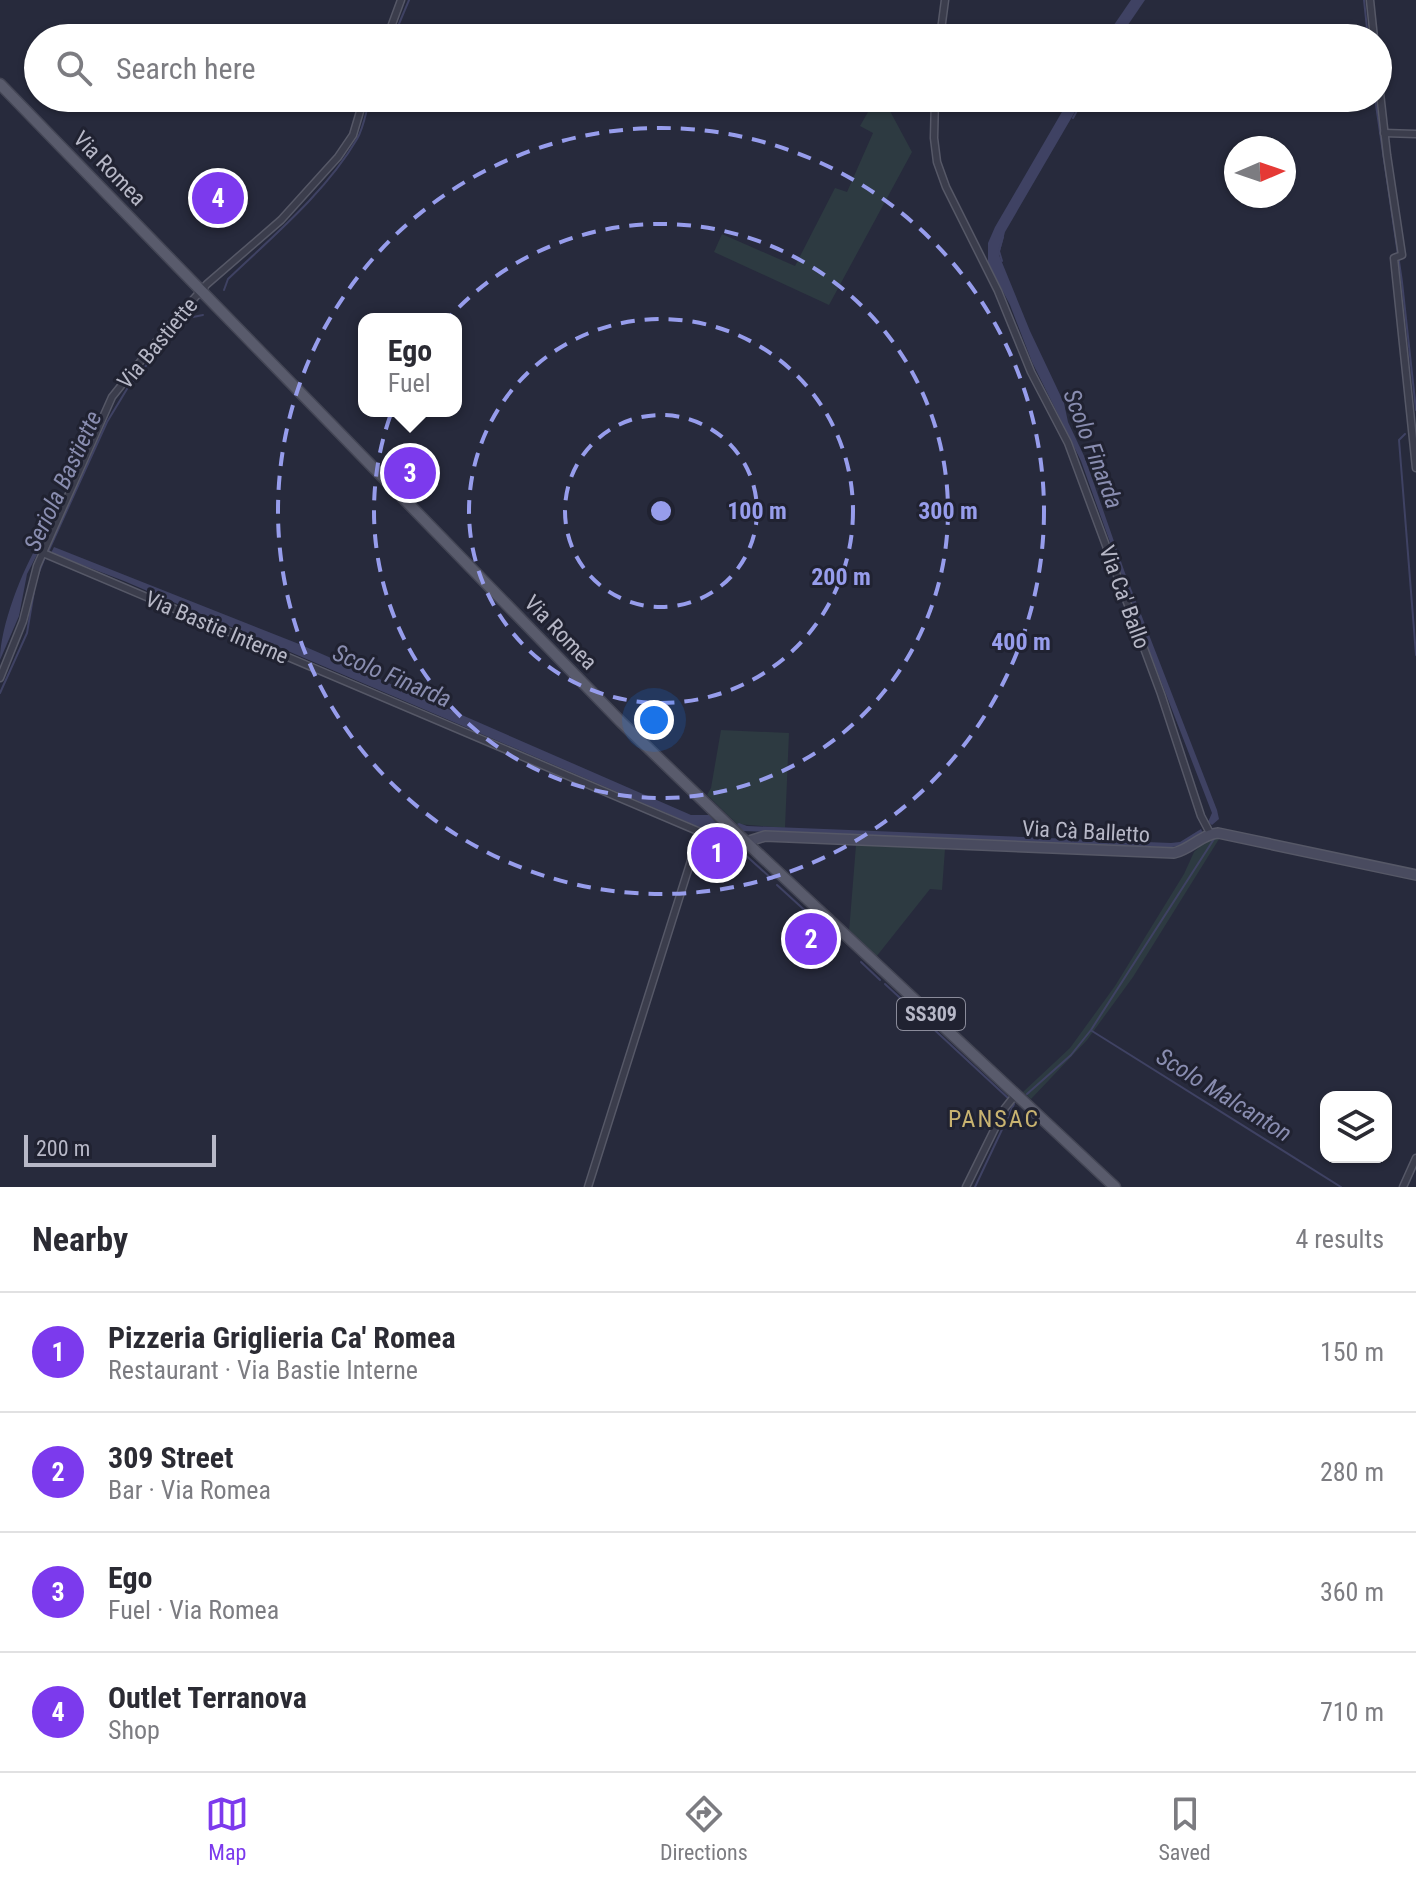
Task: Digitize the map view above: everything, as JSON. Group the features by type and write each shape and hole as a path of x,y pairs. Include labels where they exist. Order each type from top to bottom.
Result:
{"main road":[{"name":"Via Romea","path":"0,84 24,109"},
{"name":"Via Romea","path":"27,112 621,722 1115,1187"}],"street":[{"path":"392,24 401,0"},
{"path":"942,24 945,0"},
{"path":"1370,0 1373,24"},
{"name":"Via Bastiette","path":"0,678 23,621 32,581 112,397 164,332 202,291 281,220 338,157 353,135 360,112"},
{"name":"Via Ca' Ballo","path":"935,112 937,162 946,187 998,291 1031,372 1074,457 1161,694 1201,816 1210,833"},
{"path":"1382,112 1416,468"},
{"path":"1384,133 1416,134"},
{"name":"Via Bastie Interne","path":"46,554 700,832 721,836 735,832"},
{"path":"588,1187 700,832"},
{"path":"1210,833 1416,875"},
{"name":"Via Cà Balletto","path":"746,842 765,836 1174,853 1189,849 1210,833"},
{"path":"966,1187 1005,1108 1016,1094"},
{"path":"1403,1187 1416,1158"}],"shaded area":[{"path":"868,112 891,112 912,152 829,305 714,252 722,234 795,266 835,188 847,192 873,133 860,126"},
{"path":"721,730 789,733 785,828 737,824 707,795 711,788"},
{"path":"1210,837 1219,839 1133,977 1087,1040 1031,1099 1023,1092 1070,1048 1115,986 1184,874 1194,852"},
{"path":"856,845 945,849 942,890 930,889 876,957 849,932"}],"water":[{"path":"1131,0 1145,0 1129,24 1115,24"},
{"path":"1062,112 1075,112 1005,232 999,255 1064,403 1068,422 1085,458 1125,573 1217,810 1219,819 1212,825 1208,822 1212,813 1145,640 1081,461 988,263 988,243"},
{"path":"40,541 43,543 27,574 19,616 0,660 13,599"},
{"path":"54,547 299,644 691,815 709,815 722,829 699,827 124,581 51,553"},
{"path":"739,823 747,826 1171,843 1180,842 1201,829 1203,833 1189,844 1167,848 743,831"}],"waterway":[{"name":"Seriola Bastiette","path":"399,24 409,0"},
{"path":"1364,0 1367,24"},
{"name":"Seriola Bastiette","path":"224,290 228,279 330,177 359,134 366,112"},
{"name":"Scolo Finarda","path":"1073,118 1076,112"},
{"path":"1377,112 1402,282 1416,410"},
{"name":"Scolo Finarda","path":"1002,261 999,251 1003,237"},
{"name":"Seriola Bastiette","path":"48,552 107,422 130,384 188,318 203,315"},
{"path":"1405,434 1399,440 1416,655"},
{"name":"Seriola Bastiette","path":"37,577 45,557"},
{"name":"Seriola Bastiette","path":"0,693 27,633 34,591"},
{"path":"1027,1094 1071,1055 1091,1030 1214,839"},
{"path":"742,852 772,879"},
{"path":"777,885 811,916"},
{"path":"861,962 880,980"},
{"path":"885,984 1008,1098"},
{"name":"Scolo Malcanton","path":"1092,1031 1341,1187"},
{"path":"975,1187 1014,1104"}],"place":[{"name":"Outlet Terranova","path":"218,198"},
{"name":"Ego","path":"410,473"},
{"name":"Pizzeria Griglieria Ca' Romea","path":"717,853"},
{"name":"309 Street","path":"811,939"}],"district":[{"name":"PANSAC","path":"994,1119"}]}
